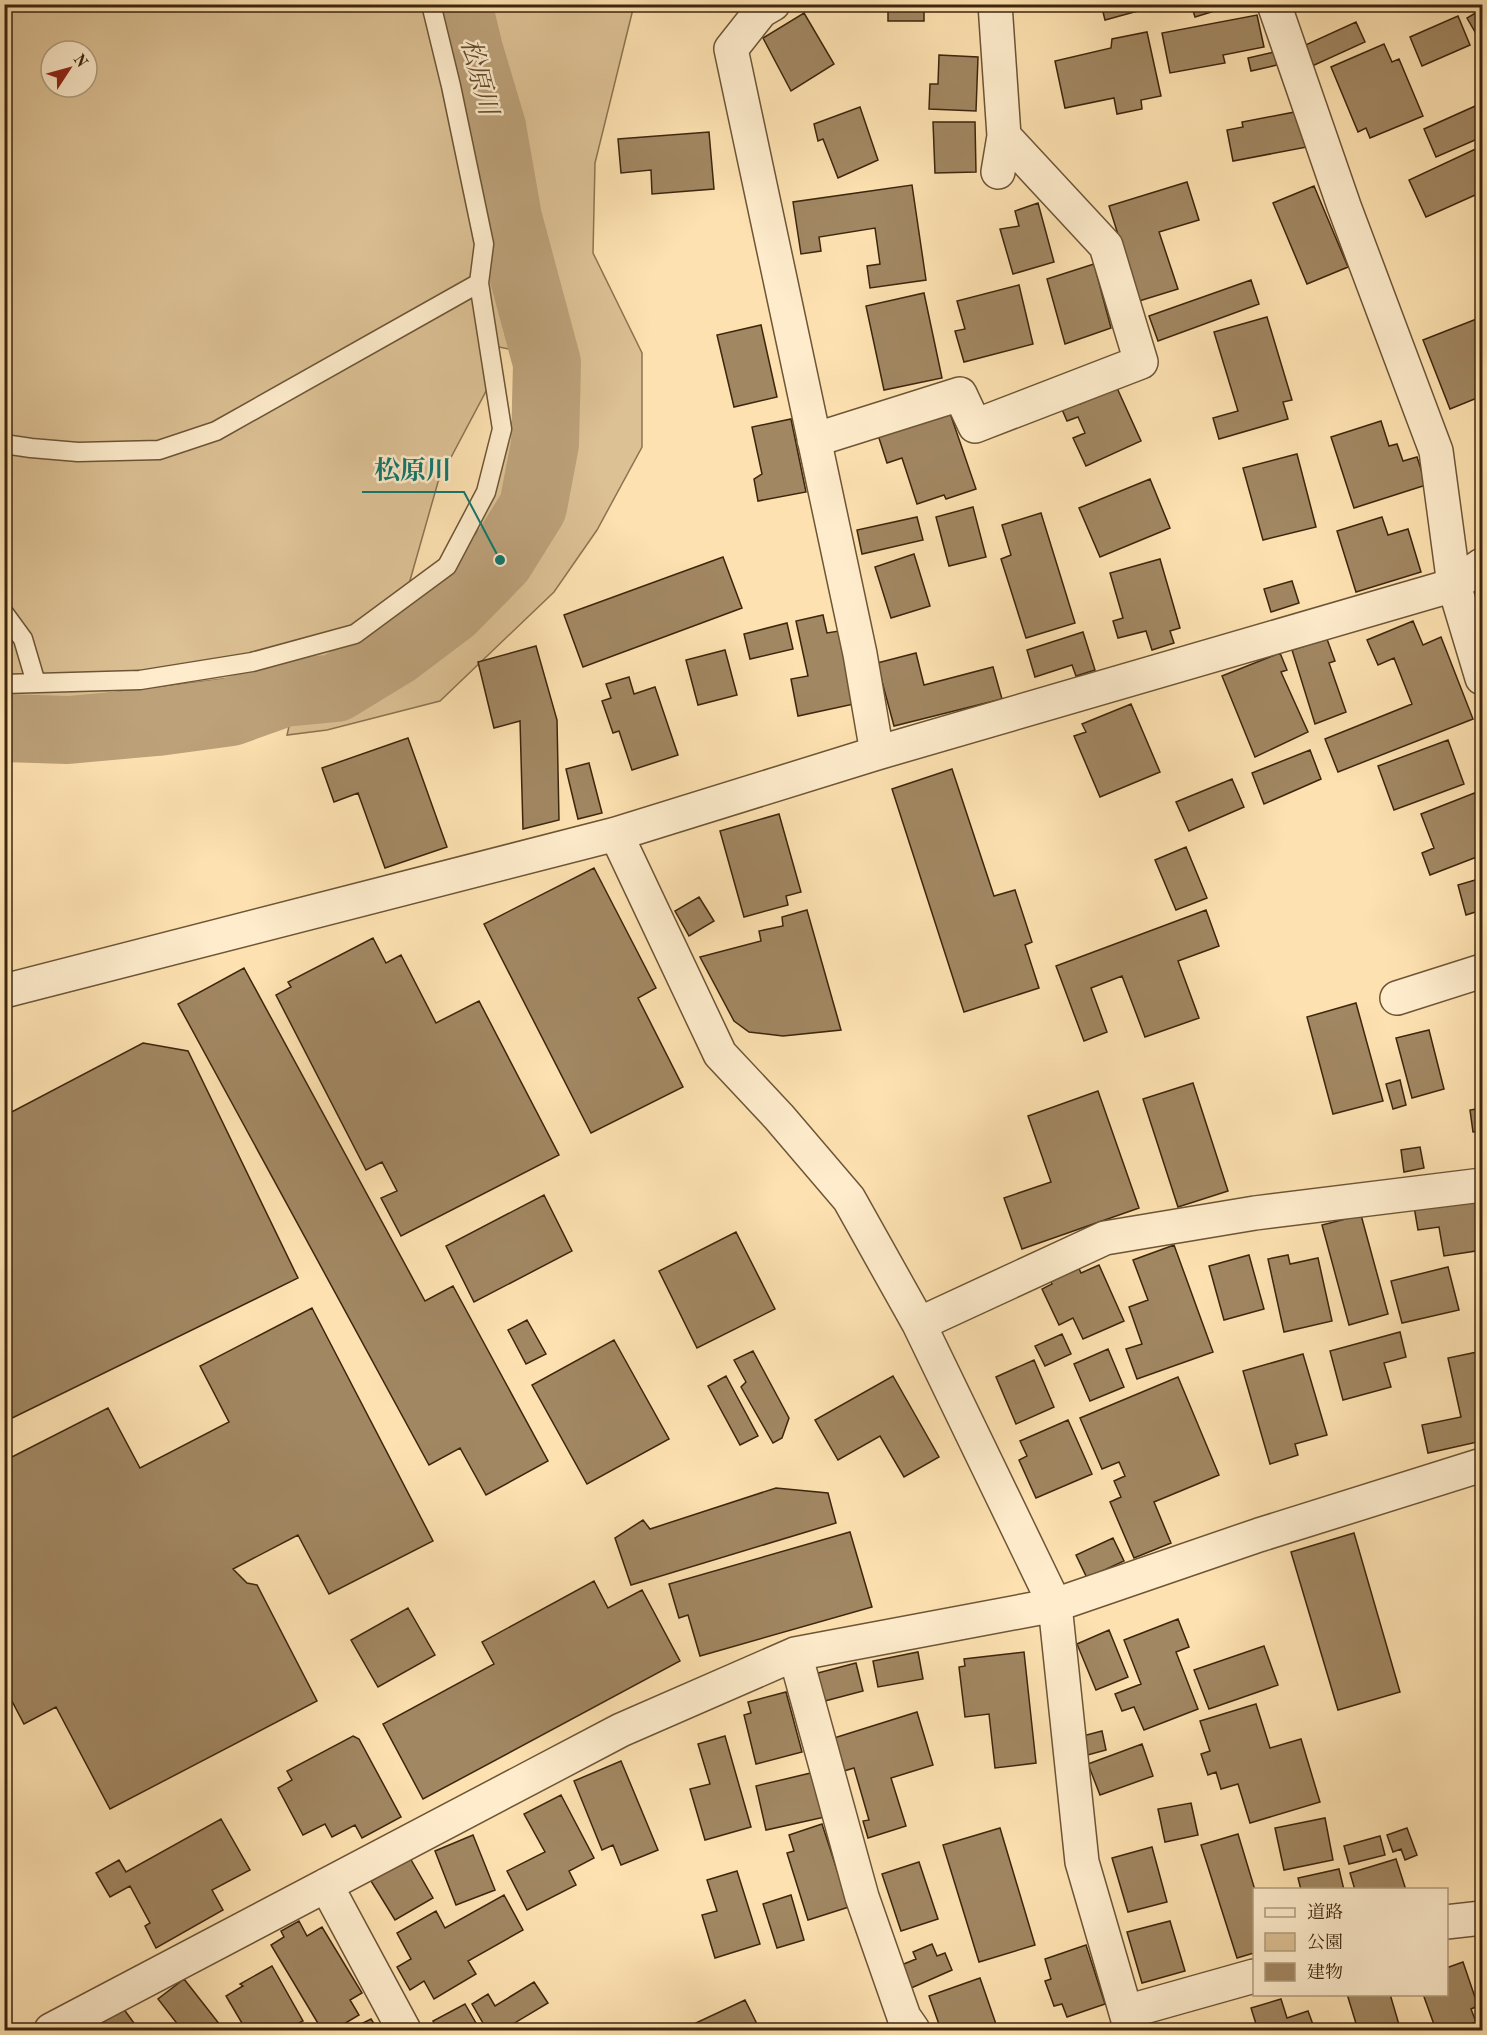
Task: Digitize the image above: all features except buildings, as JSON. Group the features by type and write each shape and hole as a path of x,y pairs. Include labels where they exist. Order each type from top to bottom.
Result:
{"street":[{"path":"773,4 761,11 731,49 860,654 877,753"},
{"path":"995,4 1005,136 998,172"},
{"path":"1274,4 1344,206 1436,451 1454,585 1478,646 1482,678"},
{"path":"814,440 960,394 975,426 1141,362 1106,246 1005,136"},
{"path":"4,991 616,834 877,753 1454,585 1482,565"},
{"path":"616,834 720,1054 779,1117 849,1199 919,1324 1055,1605 1082,1862 1128,2021 1253,1976"},
{"path":"1397,998 1482,971"},
{"path":"919,1324 1105,1238 1255,1213 1482,1185"},
{"path":"51,2031 621,1730 795,1654 1055,1605 1259,1535 1482,1465"},
{"path":"795,1654 862,1897 904,2017 913,2031"},
{"path":"326,1885 404,2031"},
{"path":"1448,1922 1482,1918"}],"lane":[{"path":"4,684 140,680 252,662 355,634 447,566 486,492 502,429 479,283 484,244 451,86 431,4"},
{"path":"4,444 78,452 159,450 216,431 479,283"},
{"path":"4,613 23,639 36,683"}],"green space":[{"path":"4,5 430,5 448,72 485,5 634,5 595,163 593,253 642,353 642,447 597,530 554,592 440,701 327,730 287,735 297,691 452,609 534,354 489,345 494,376 438,482 409,584 317,667 33,703 5,701"}],"waterway":[{"name":"松原川","path":"4,728 68,730 157,722 231,712 284,693 336,688 395,652 452,609 500,560 533,507 545,444 547,363 508,218 492,127 458,4"}],"place":[{"name":"松原川","path":"500,560"}]}
